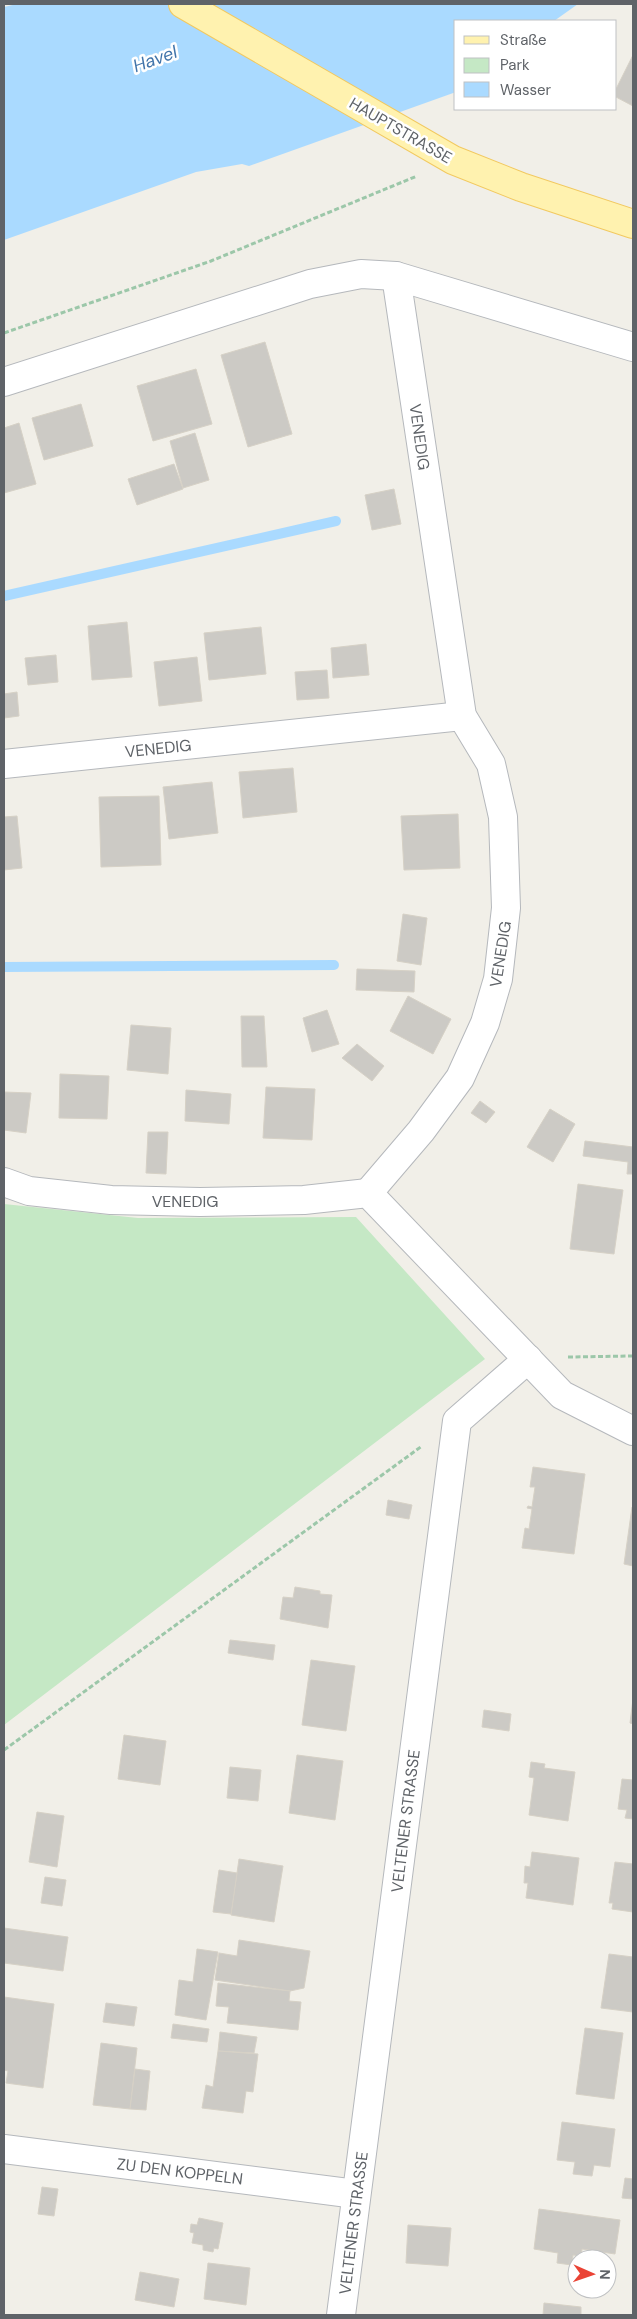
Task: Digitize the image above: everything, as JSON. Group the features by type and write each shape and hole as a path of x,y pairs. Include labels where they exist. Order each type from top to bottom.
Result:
{"main road":[{"name":"HAUPTSTRASSE","path":"183,4 453,160 521,187 633,224"}],"street":[{"path":"4,382 310,284 361,274 396,276 633,347"},
{"name":"VENEDIG","path":"4,1182 29,1191 111,1200 200,1202 304,1200 368,1193 422,1130 460,1078 485,1023 498,979 506,908 504,817 490,764 462,716 396,276"},
{"name":"VENEDIG","path":"4,764 462,716"},
{"path":"368,1193 562,1395 633,1431"},
{"path":"457,1421 528,1359"},
{"name":"VELTENER STRASSE","path":"341,2315 457,1421"},
{"name":"ZU DEN KOPPELN","path":"4,2148 356,2194"}],"path":[{"path":"4,333 211,261 453,160"},
{"path":"528,1359 633,1356"},
{"path":"4,1750 457,1421"}],"green space":[{"path":"4,1204 138,1218 356,1217 485,1359 4,1725"}],"water":[{"name":"Havel","path":"17,4 578,4 555,20 454,20 454,93 249,166 242,164 196,172 4,240 4,7"}],"building":[{"path":"633,55 633,106 617,98 617,87"},
{"path":"265,342 292,434 248,447 221,355"},
{"path":"196,369 212,424 153,441 137,386"},
{"path":"81,404 93,446 44,460 32,418"},
{"path":"19,423 36,484 4,493 4,428"},
{"path":"195,433 209,480 183,488 170,441"},
{"path":"174,464 183,489 137,505 128,479"},
{"path":"394,489 401,524 372,530 365,495"},
{"path":"127,622 132,677 92,680 88,626"},
{"path":"261,627 266,674 209,680 204,633"},
{"path":"366,644 369,675 333,678 331,648"},
{"path":"56,655 58,682 28,685 25,658"},
{"path":"197,657 202,701 159,706 154,662"},
{"path":"327,670 329,698 297,700 295,672"},
{"path":"17,692 19,716 4,718 4,694"},
{"path":"293,768 297,812 243,818 239,772"},
{"path":"212,782 218,833 169,839 163,787"},
{"path":"159,796 161,865 101,867 99,797"},
{"path":"458,814 460,868 404,870 401,816"},
{"path":"17,816 22,868 4,870 4,817"},
{"path":"403,914 427,918 421,965 397,961"},
{"path":"357,969 415,971 414,992 356,990"},
{"path":"408,996 451,1019 433,1054 390,1031"},
{"path":"327,1010 339,1044 312,1052 303,1018"},
{"path":"241,1016 264,1016 267,1067 242,1067"},
{"path":"131,1025 171,1028 168,1074 127,1070"},
{"path":"357,1044 384,1066 372,1081 342,1058"},
{"path":"60,1074 109,1076 107,1119 59,1118"},
{"path":"266,1087 315,1089 312,1140 263,1138"},
{"path":"186,1090 231,1094 229,1124 185,1121"},
{"path":"4,1092 31,1093 26,1133 4,1130"},
{"path":"480,1101 495,1112 486,1123 471,1113"},
{"path":"550,1109 575,1124 553,1162 527,1147"},
{"path":"148,1132 168,1132 166,1174 146,1173"},
{"path":"585,1141 633,1147 633,1174 627,1174 628,1162 583,1156"},
{"path":"578,1184 623,1190 614,1254 570,1249"},
{"path":"533,1467 585,1474 574,1554 522,1548 525,1528 529,1529 532,1509 527,1508 528,1506 532,1507 535,1487 530,1487"},
{"path":"388,1500 412,1505 409,1519 386,1515"},
{"path":"633,1508 633,1566 624,1564"},
{"path":"295,1587 320,1591 320,1594 332,1595 328,1628 280,1619 283,1597 293,1598"},
{"path":"230,1640 275,1645 273,1660 228,1653"},
{"path":"311,1660 355,1666 346,1731 302,1725"},
{"path":"633,1699 633,1724 630,1723"},
{"path":"484,1710 511,1714 509,1731 482,1727"},
{"path":"124,1735 166,1741 160,1785 118,1779"},
{"path":"297,1755 343,1761 335,1820 289,1813"},
{"path":"531,1762 545,1764 544,1768 575,1772 568,1821 529,1815 534,1778 529,1777"},
{"path":"230,1767 261,1770 258,1801 227,1798"},
{"path":"622,1779 633,1780 633,1819 625,1818 627,1810 618,1809"},
{"path":"37,1812 64,1816 57,1867 29,1862"},
{"path":"532,1852 579,1858 573,1905 526,1898 528,1883 524,1883 525,1866 530,1867"},
{"path":"239,1859 283,1866 274,1922 231,1915"},
{"path":"615,1862 633,1864 633,1912 612,1909 613,1903 609,1903"},
{"path":"219,1870 237,1873 231,1914 213,1912"},
{"path":"45,1877 66,1880 62,1906 41,1903"},
{"path":"4,1928 68,1937 63,1971 4,1963"},
{"path":"239,1940 310,1951 304,1988 290,1991 215,1980 219,1953 237,1956"},
{"path":"197,1949 218,1952 206,2020 175,2015 179,1980 193,1982"},
{"path":"609,1954 633,1957 633,2012 601,2008"},
{"path":"218,1983 290,1991 289,2001 301,2002 298,2030 227,2023 229,2007 216,2006"},
{"path":"4,1997 54,2004 43,2088 6,2083 8,2071 4,2070"},
{"path":"106,2003 137,2007 134,2026 103,2022"},
{"path":"173,2024 209,2029 207,2042 171,2038"},
{"path":"585,2028 623,2033 614,2099 576,2094"},
{"path":"220,2032 257,2037 254,2053 218,2051"},
{"path":"101,2043 137,2048 130,2109 93,2105"},
{"path":"218,2051 258,2054 253,2092 246,2091 243,2113 202,2108 206,2085 213,2087"},
{"path":"135,2069 150,2071 146,2110 130,2109"},
{"path":"562,2122 615,2129 610,2167 594,2165 592,2176 573,2174 575,2162 557,2160"},
{"path":"625,2178 633,2179 633,2199 622,2198"},
{"path":"42,2187 58,2189 54,2216 38,2214"},
{"path":"539,2209 620,2220 616,2249 567,2249 567,2264 557,2263 558,2253 534,2249"},
{"path":"199,2218 223,2223 218,2249 214,2248 213,2252 203,2250 203,2245 192,2243 194,2233 190,2232 191,2224 197,2225"},
{"path":"408,2225 451,2228 448,2266 406,2263"},
{"path":"208,2263 250,2268 246,2305 204,2299"},
{"path":"140,2272 179,2279 174,2307 135,2300"},
{"path":"544,2303 581,2307 581,2315 543,2315"}],"waterway":[{"path":"4,596 336,521"},
{"path":"4,967 334,965"}]}
